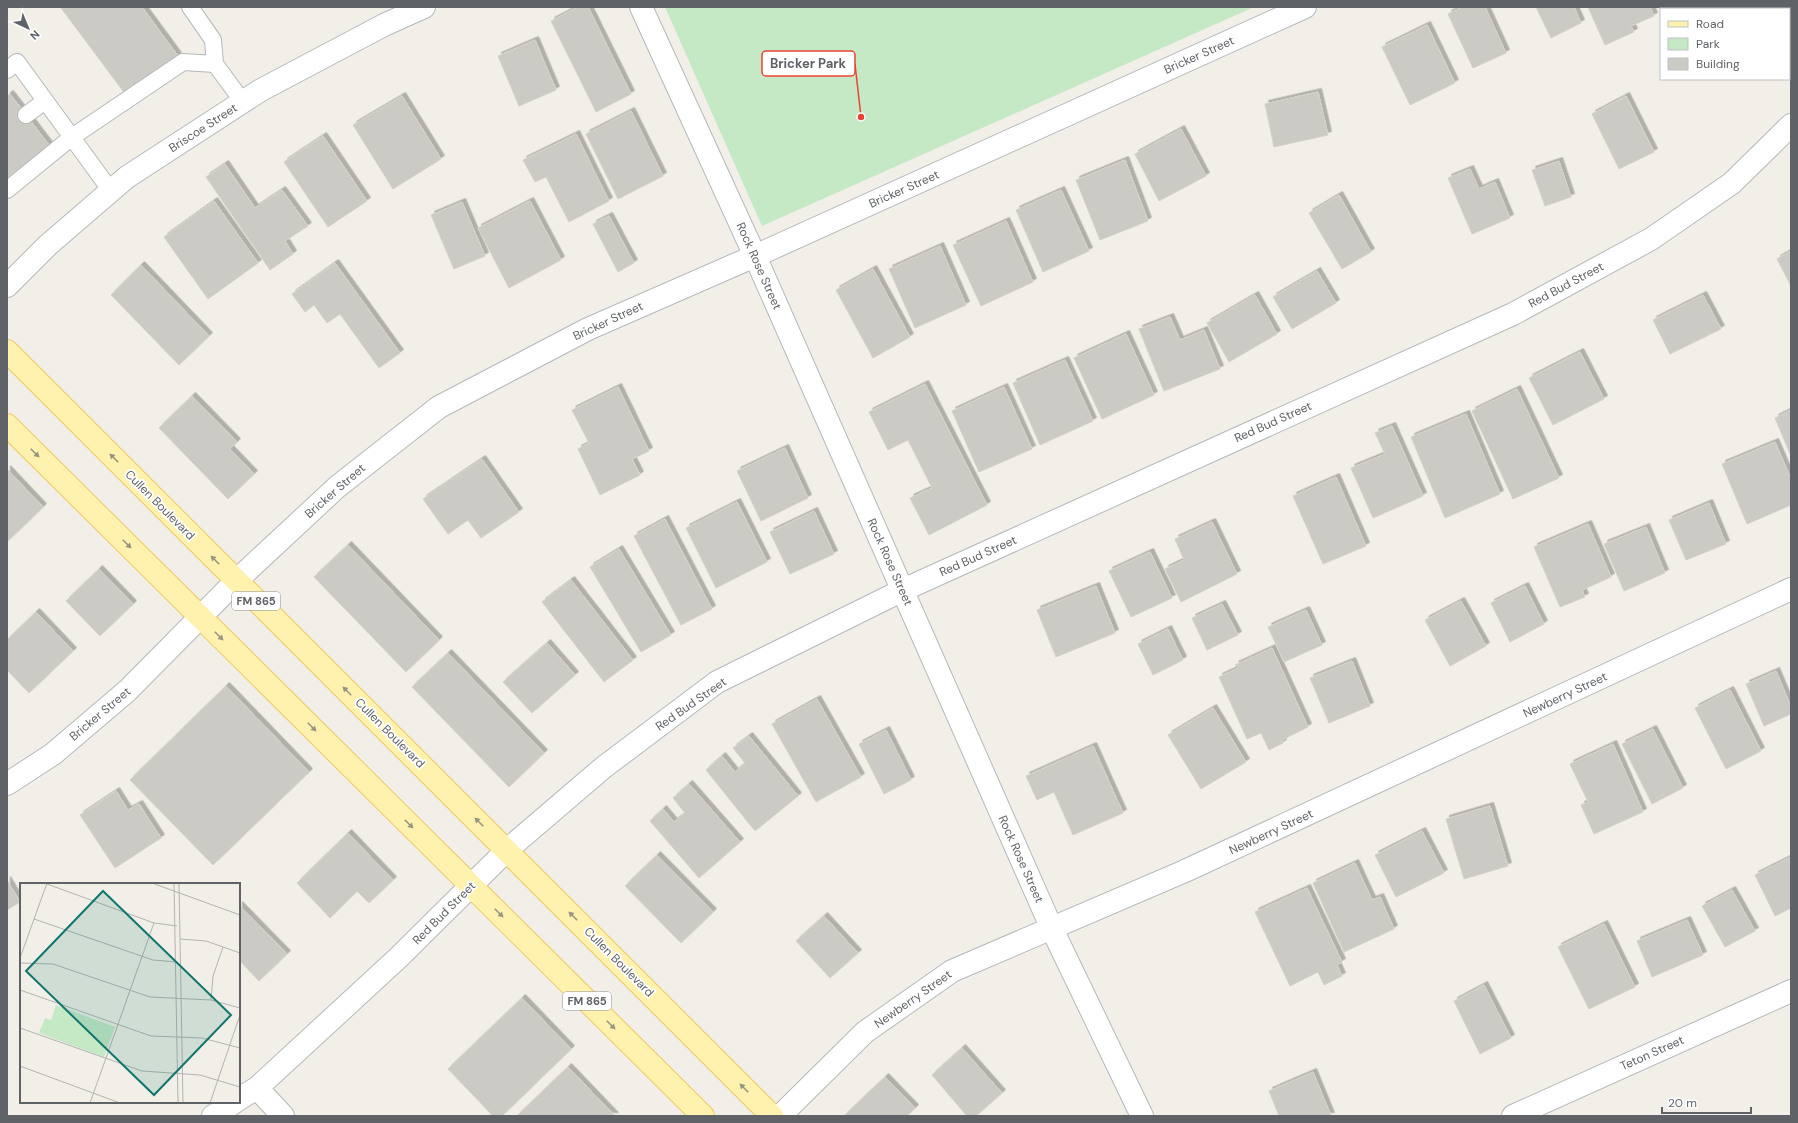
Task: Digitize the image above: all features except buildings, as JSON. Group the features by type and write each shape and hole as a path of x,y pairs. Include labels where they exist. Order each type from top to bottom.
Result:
{"main road":[{"name":"Cullen Boulevard","path":"7,351 772,1116"},
{"name":"FM 865","path":"7,425 703,1116"}],"street":[{"name":"Briscoe Street","path":"7,286 48,245 127,177 260,90 424,7"},
{"name":"Rock Rose Street","path":"641,7 755,256 1052,928 1142,1116"},
{"name":"Bricker Street","path":"7,784 53,754 127,691 236,581 337,487 439,407 588,329 755,256 1305,7"},
{"name":"Red Bud Street","path":"240,1099 257,1088 398,958 507,850 604,767 717,682 903,590 1513,314 1651,239 1732,183 1791,125"},
{"name":"Newberry Street","path":"780,1116 865,1032 952,971 1186,871 1791,590"},
{"name":"Teton Street","path":"1513,1116 1791,991"},
{"path":"257,1088 283,1116"},
{"path":"213,1116 233,1103"}],"lane":[{"path":"190,7 213,40 215,64 243,102"},
{"path":"7,70 17,62 111,191"},
{"path":"7,190 72,137 184,62 215,64"},
{"path":"26,115 45,101"}],"green space":[{"path":"665,7 1254,7 762,226"}],"place":[{"name":"Bricker Park","path":"861,117"}]}
